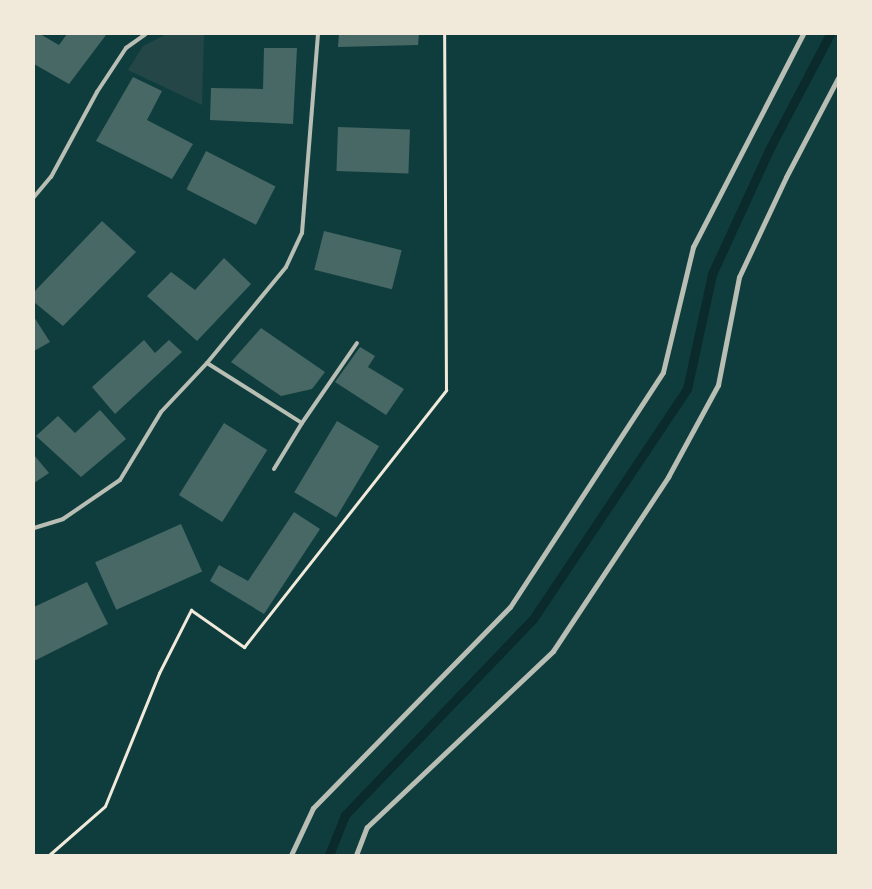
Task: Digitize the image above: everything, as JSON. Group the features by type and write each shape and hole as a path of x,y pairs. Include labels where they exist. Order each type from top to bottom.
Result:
{"street":[{"path":"291,855 312,808 510,607 663,372 693,247 803,34"},
{"path":"356,855 368,827 553,651 668,477 718,386 739,277 786,177 838,78"}],"lane":[{"path":"34,197 55,169 97,92 126,48 146,34"},
{"path":"34,528 62,519 120,480 161,412 207,363 286,267 302,233 318,34"},
{"path":"274,469 357,342"},
{"path":"207,363 302,424"}],"path":[{"path":"48,855 105,806 159,673 191,610 244,647 446,390 444,34"}],"shaded area":[{"path":"167,34 204,34 202,105 128,70 143,46"}],"building":[{"path":"34,34 40,34 59,45 67,34 106,35 69,84 34,64"},
{"path":"339,34 419,34 418,45 338,47"},
{"path":"264,48 297,48 293,124 210,120 211,88 263,89"},
{"path":"133,77 162,91 147,120 193,144 172,179 96,141"},
{"path":"338,127 410,130 408,173 336,171"},
{"path":"206,151 275,186 256,225 186,189"},
{"path":"102,221 136,252 63,326 34,302 34,292"},
{"path":"324,231 402,250 392,289 314,270"},
{"path":"224,258 251,284 197,341 147,296 171,272 195,290"},
{"path":"34,317 50,342 34,351"},
{"path":"261,328 325,372 312,389 281,396 231,362"},
{"path":"144,340 155,353 169,340 182,352 115,414 92,387"},
{"path":"360,347 375,356 368,367 404,389 386,415 335,382"},
{"path":"100,410 126,439 81,477 36,436 58,416 75,433"},
{"path":"337,421 379,446 336,517 294,492"},
{"path":"224,423 267,450 222,522 179,495"},
{"path":"34,455 49,473 34,483"},
{"path":"294,512 320,529 264,614 210,581 219,565 248,581"},
{"path":"181,524 202,572 116,610 95,562"},
{"path":"87,582 108,624 34,661 34,607"}],"waterway":[{"path":"329,855 345,815 533,619 687,389 712,274 771,146 830,34"}]}
